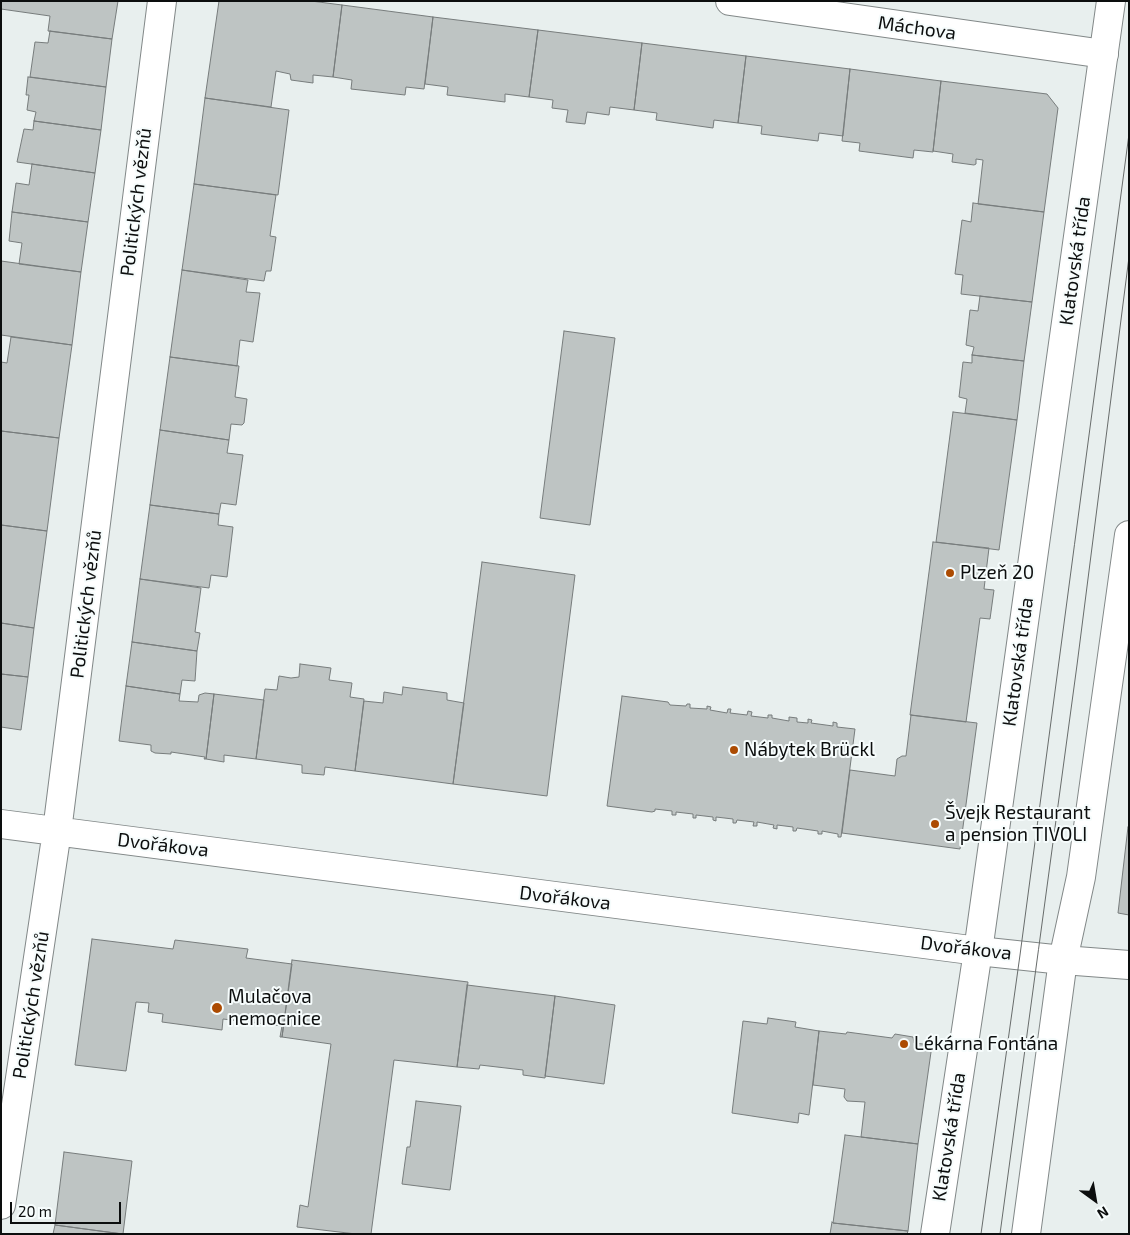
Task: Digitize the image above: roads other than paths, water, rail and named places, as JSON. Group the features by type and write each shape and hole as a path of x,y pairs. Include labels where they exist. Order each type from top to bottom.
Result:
{"street":[{"name":"Politických vězňů","path":"1,1204 58,831 162,1"},
{"name":"Máchova","path":"730,1 1104,54"},
{"name":"Klatovská třída","path":"935,1234 978,950 1111,1"},
{"path":"1026,1234 1063,960 1081,877 1129,535"},
{"name":"Dvořákova","path":"1,824 978,950 1063,960 1129,965"}],"tram line":[{"path":"981,1234 1129,134"},
{"path":"1000,1234 1077,665 1129,257"}],"place":[{"name":"Plzeň 20","path":"950,573"},
{"name":"Nábytek Brückl","path":"734,750"},
{"name":"Švejk Restaurant a pension TIVOLI","path":"935,824"},
{"name":"Mulačova nemocnice","path":"217,1008"},
{"name":"Lékárna Fontána","path":"904,1044"}]}
